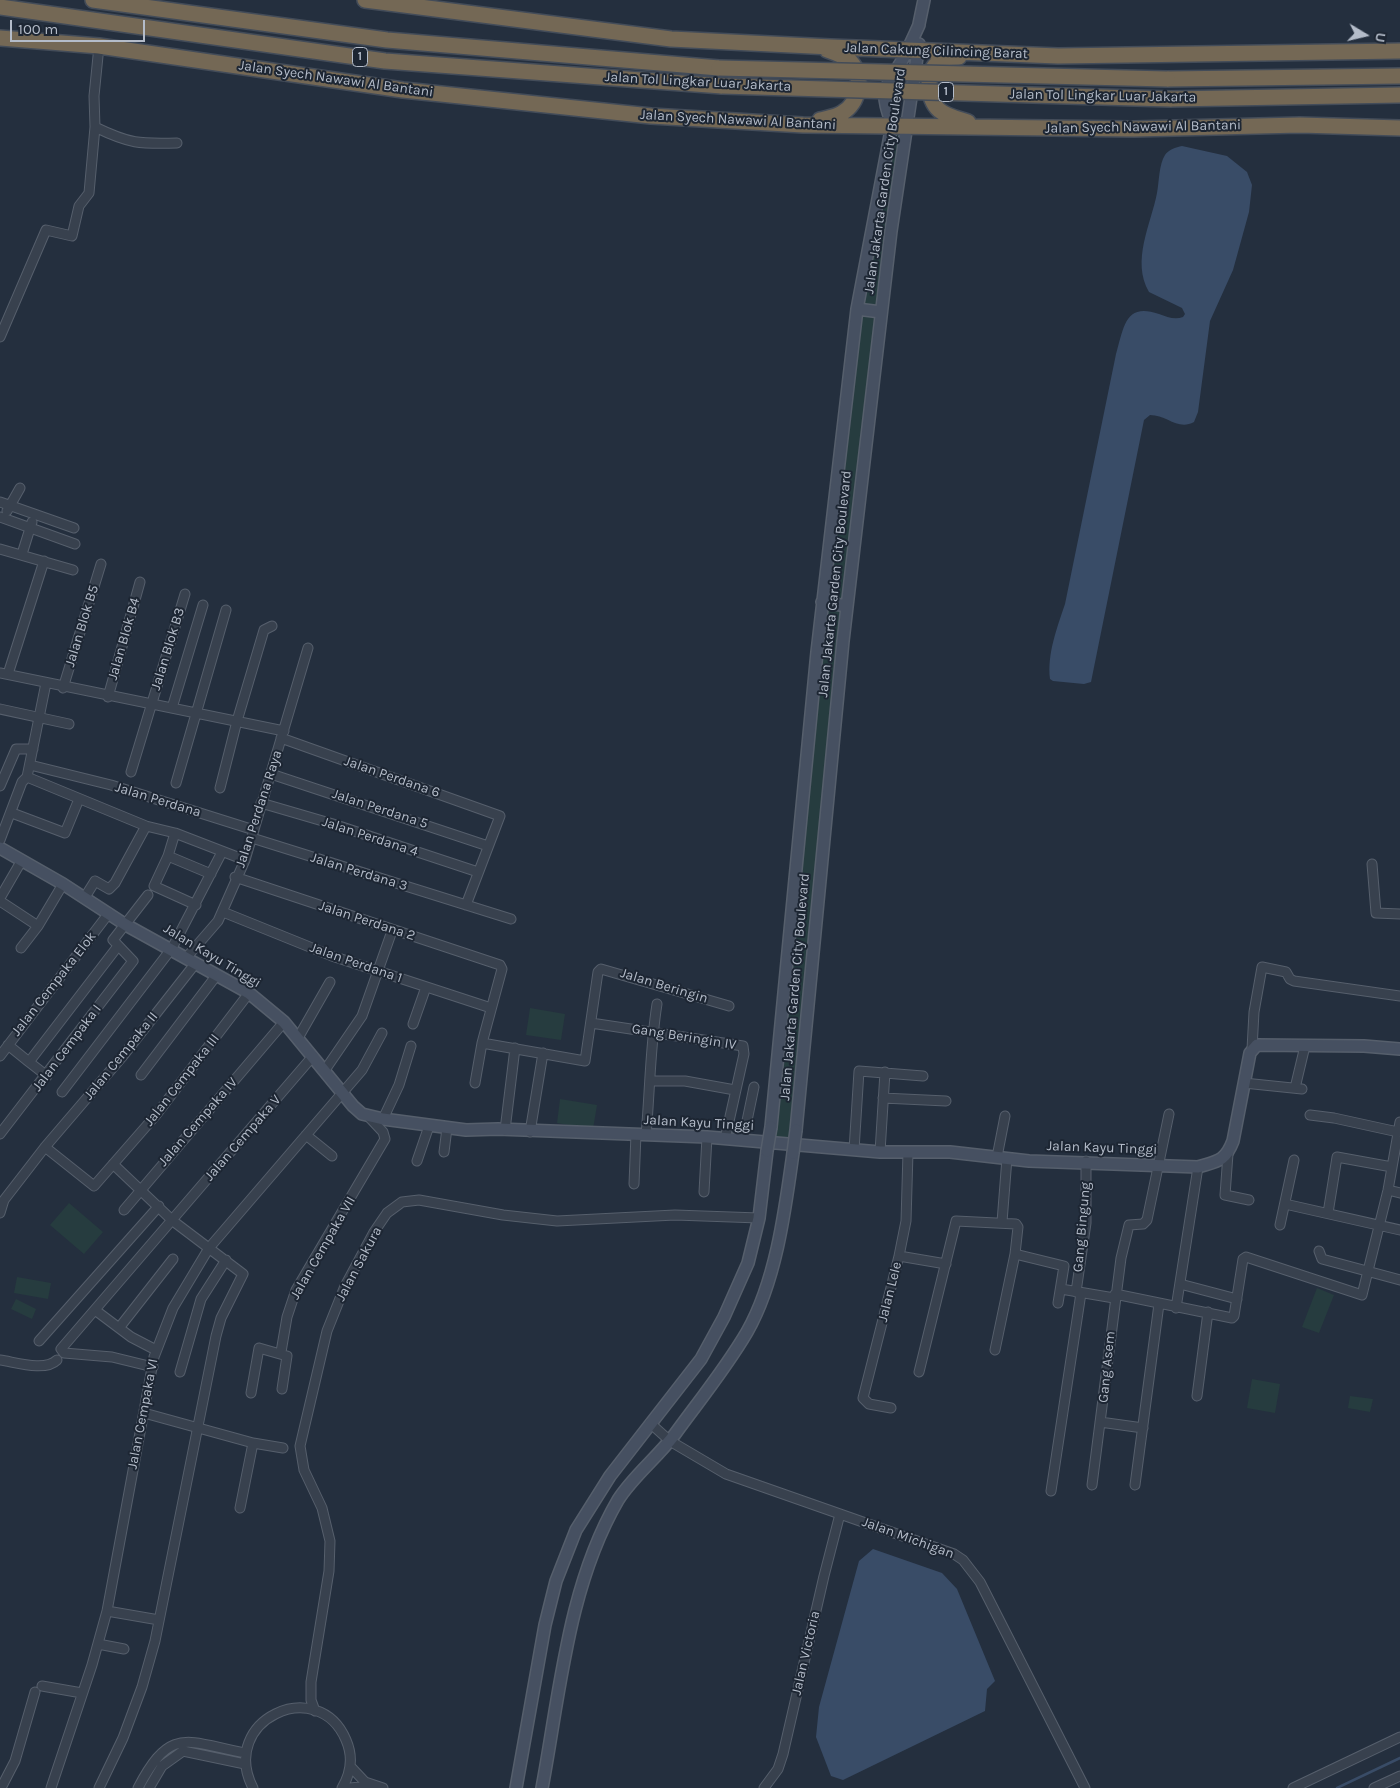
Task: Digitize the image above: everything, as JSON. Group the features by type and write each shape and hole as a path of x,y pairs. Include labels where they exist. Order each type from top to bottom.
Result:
{"highway":[{"name":"Jalan Tol Lingkar Luar Jakarta","path":"94,0 386,40 720,68 1167,79 1400,76"},
{"path":"365,0 671,39 814,45 839,54 852,64 857,72 857,94 855,100 842,114 803,125"},
{"name":"Jalan Tol Lingkar Luar Jakarta","path":"0,7 385,61 722,86 1170,99 1400,95"},
{"path":"0,29 81,44"},
{"path":"0,38 81,44"},
{"name":"Jalan Syech Nawawi Al Bantani","path":"81,44 403,90 652,116 803,125 989,128 1134,129 1300,125 1400,128"},
{"name":"Jalan Cakung Cilincing Barat","path":"814,45 1058,56 1400,51"},
{"path":"989,128 941,112 931,98 929,89 934,67 940,61 990,52"}],"street":[{"name":"Jalan Jakarta Garden City Boulevard","path":"542,1788 571,1630 582,1584 594,1554 619,1499 670,1441 748,1331 772,1272 784,1217 796,1130 847,606 881,312 907,126 913,49 924,0"},
{"path":"0,337 28,276 46,230 72,236 79,206 88,193 95,127 94,96 99,46"},
{"name":"Jalan Jakarta Garden City Boulevard","path":"516,1788 545,1625 556,1581 576,1530 601,1488 701,1359 724,1317 748,1263 759,1218 771,1128 822,602 856,309 892,125 884,96 886,85 913,49"},
{"path":"95,127 130,142 177,143"},
{"path":"856,309 881,312"},
{"path":"20,488 4,504 2,518 75,544"},
{"path":"4,504 74,528"},
{"path":"22,554 34,515"},
{"path":"0,549 74,570"},
{"path":"4,674 44,561"},
{"name":"Jalan Blok B5","path":"63,688 101,564"},
{"name":"Jalan Blok B4","path":"108,697 140,582"},
{"name":"Jalan Blok B3","path":"131,772 150,704 185,594"},
{"path":"822,602 847,606"},
{"path":"172,708 203,605"},
{"path":"176,783 226,610"},
{"path":"220,788 237,721 264,630 272,626"},
{"name":"Jalan Perdana Raya","path":"191,961 198,947 223,912 235,877 245,860 308,648"},
{"name":"Jalan Perdana 6","path":"4,674 63,688 237,721 283,735 499,815 501,817 488,846"},
{"path":"0,840 12,813 22,782 27,777 46,683"},
{"path":"0,709 69,724"},
{"path":"0,786 4,767 16,750 33,749"},
{"name":"Jalan Perdana","path":"30,765 111,785 253,834"},
{"name":"Jalan Perdana 5","path":"271,774 488,846"},
{"path":"27,777 146,826 175,833 245,860"},
{"path":"12,813 65,833 79,799"},
{"name":"Jalan Perdana 4","path":"261,803 333,824 478,872"},
{"path":"85,897 95,881 109,889 115,883 146,826"},
{"path":"175,833 168,856 154,886 196,905"},
{"name":"Jalan Perdana 3","path":"253,834 511,919"},
{"path":"466,905 488,846"},
{"name":"Jalan Kayu Tinggi","path":"0,848 85,897 126,925 172,948 216,976 249,993 284,1022 358,1111 368,1116 466,1130 708,1137 880,1152 950,1152 1002,1158 1160,1164 1183,1168 1198,1168 1218,1161 1228,1154"},
{"path":"62,1092 172,948 222,852"},
{"path":"168,856 211,874"},
{"path":"22,860 0,899 38,926"},
{"path":"1372,864 1376,913 1380,915 1400,914"},
{"name":"Jalan Perdana 2","path":"235,877 392,931 500,964 502,969 491,1008"},
{"path":"21,948 38,926 63,884"},
{"path":"29,1062 118,946 113,940 148,895"},
{"name":"Jalan Perdana 1","path":"223,912 332,956 491,1008"},
{"name":"Jalan Cempaka Elok","path":"0,1056 109,913"},
{"path":"325,1070 362,1016 392,931"},
{"name":"Jalan Cempaka I","path":"0,1134 133,961 118,946"},
{"name":"Jalan Cempaka II","path":"0,1213 2,1198 122,1057 191,961"},
{"name":"Jalan Beringin","path":"591,1023 599,970 604,968 729,1006"},
{"path":"1249,1200 1225,1195 1228,1154 1233,1141 1252,1049 1261,969 1286,972 1290,979 1294,981 1400,996"},
{"path":"141,1075 216,976"},
{"path":"298,1038 330,982"},
{"path":"413,1024 426,987"},
{"name":"Jalan Cempaka III","path":"45,1147 94,1186 156,1115 249,993"},
{"path":"634,1184 650,1081 653,1031 657,1004"},
{"path":"476,1083 482,1042 491,1008"},
{"name":"Jalan Cempaka IV","path":"124,1210 284,1022"},
{"path":"482,1042 585,1061 591,1023"},
{"name":"Gang Beringin IV","path":"591,1023 743,1046 744,1054 725,1139"},
{"name":"Jalan Cempaka VI","path":"51,1788 98,1644 107,1610 156,1350 179,1295 209,1248 362,1070 382,1032"},
{"path":"1252,1049 1262,1044 1364,1046 1400,1049"},
{"path":"8,1045 46,1076"},
{"path":"383,1119 399,1085 411,1046"},
{"path":"1244,1083 1298,1088 1305,1046"},
{"path":"504,1130 515,1048"},
{"path":"530,1132 542,1053"},
{"name":"Jalan Cempaka V","path":"59,1356 61,1349 313,1056"},
{"path":"854,1150 858,1073 862,1070 923,1076"},
{"path":"880,1152 885,1072"},
{"path":"650,1081 685,1082 735,1090"},
{"path":"743,1140 754,1087"},
{"path":"883,1098 946,1102"},
{"path":"1160,1164 1169,1114"},
{"path":"1310,1115 1334,1118 1398,1132"},
{"name":"Jalan Cempaka VII","path":"282,1389 288,1357 281,1352 287,1317 296,1290 385,1139 383,1132 368,1116"},
{"path":"1002,1222 1002,1158 1006,1116"},
{"path":"1061,1289 1114,1296 1234,1318 1243,1260 1246,1257 1362,1295 1388,1190 1400,1122"},
{"path":"417,1161 429,1126"},
{"path":"444,1152 447,1128"},
{"path":"306,1135 332,1156"},
{"path":"704,1192 708,1137"},
{"name":"Jalan Lele","path":"891,1408 865,1403 863,1398 899,1256 907,1205 908,1152"},
{"path":"1328,1214 1336,1157 1392,1167"},
{"path":"1280,1225 1294,1160"},
{"name":"Gang Bingung","path":"1051,1491 1079,1292 1086,1223 1086,1161"},
{"path":"99,1788 123,1738 139,1696 159,1620 218,1328 243,1274 173,1220 113,1164"},
{"name":"Gang Asem","path":"1092,1485 1114,1296 1128,1228 1132,1223 1143,1224 1146,1222 1160,1164"},
{"path":"1176,1308 1198,1168"},
{"path":"1388,1190 1400,1193"},
{"name":"Jalan Sakura","path":"315,1711 311,1700 311,1682 329,1571 330,1541 322,1508 304,1470 300,1446 327,1331 346,1286 387,1213 402,1202 419,1200 504,1215 557,1221 675,1214 759,1218"},
{"path":"1285,1204 1400,1230"},
{"path":"39,1341 159,1206"},
{"path":"919,1372 956,1221 1002,1222 1017,1225 1015,1254 995,1350"},
{"path":"1318,1251 1322,1259 1400,1280"},
{"path":"1015,1254 1064,1266 1058,1303"},
{"path":"899,1256 946,1264"},
{"path":"119,1328 173,1259"},
{"path":"180,1372 201,1299 226,1260"},
{"path":"1180,1284 1238,1299"},
{"path":"1135,1485 1159,1304"},
{"path":"95,1310 119,1328 156,1350"},
{"path":"1197,1396 1208,1312"},
{"path":"250,1393 258,1349 281,1352"},
{"path":"0,1360 44,1365 52,1364 59,1356 112,1357 153,1367"},
{"path":"144,1413 253,1443 282,1448"},
{"path":"1100,1422 1143,1428"},
{"name":"Jalan Michigan","path":"650,1423 670,1441 726,1474 954,1554 963,1560 980,1582 1085,1788"},
{"path":"240,1508 253,1443"},
{"name":"Jalan Victoria","path":"764,1788 778,1768 784,1754 840,1514"},
{"path":"107,1610 159,1620"},
{"path":"98,1644 124,1649"},
{"name":"Jalan Sakura","path":"299,1708 311,1682"},
{"path":"1,1788 14,1761 38,1689 82,1693"},
{"path":"253,1788 245,1764 246,1753 254,1732 265,1720 279,1712 299,1708 315,1711 333,1721 343,1734 349,1750 350,1766 342,1788"},
{"path":"1293,1788 1400,1737"},
{"path":"138,1788 157,1755 168,1747 182,1741 246,1753"},
{"path":"149,1788 162,1766 183,1751 245,1764"},
{"path":"350,1766 365,1782 379,1787"},
{"path":"1374,1788 1400,1776"},
{"path":"350,1788 379,1787"}],"green space":[{"path":"907,127 881,312 795,1142 769,1139 857,309 889,134"},
{"path":"530,1008 565,1014 561,1040 526,1035"},
{"path":"560,1099 597,1105 593,1129 557,1123"},
{"path":"69,1203 103,1232 84,1254 50,1225"},
{"path":"17,1277 51,1283 48,1299 14,1293"},
{"path":"1317,1288 1334,1295 1319,1333 1302,1327"},
{"path":"16,1299 36,1309 32,1319 11,1309"},
{"path":"1252,1379 1280,1384 1275,1413 1247,1408"},
{"path":"1350,1396 1373,1399 1370,1412 1348,1408"}],"water":[{"path":"1182,146 1227,156 1247,172 1252,185 1249,212 1233,270 1210,321 1198,412 1194,422 1183,425 1162,417 1150,415 1144,420 1091,682 1084,684 1053,681 1050,679 1049,670 1051,651 1065,604 1116,354 1124,326 1133,314 1139,311 1148,311 1174,318 1183,317 1185,314 1182,308 1149,292 1142,268 1144,242 1157,193 1162,163 1168,152"},
{"path":"873,1549 942,1573 957,1589 995,1681 987,1689 985,1711 843,1780 831,1776 816,1737 819,1707 859,1561"}],"waterway":[{"path":"1337,1788 1400,1758"}]}
